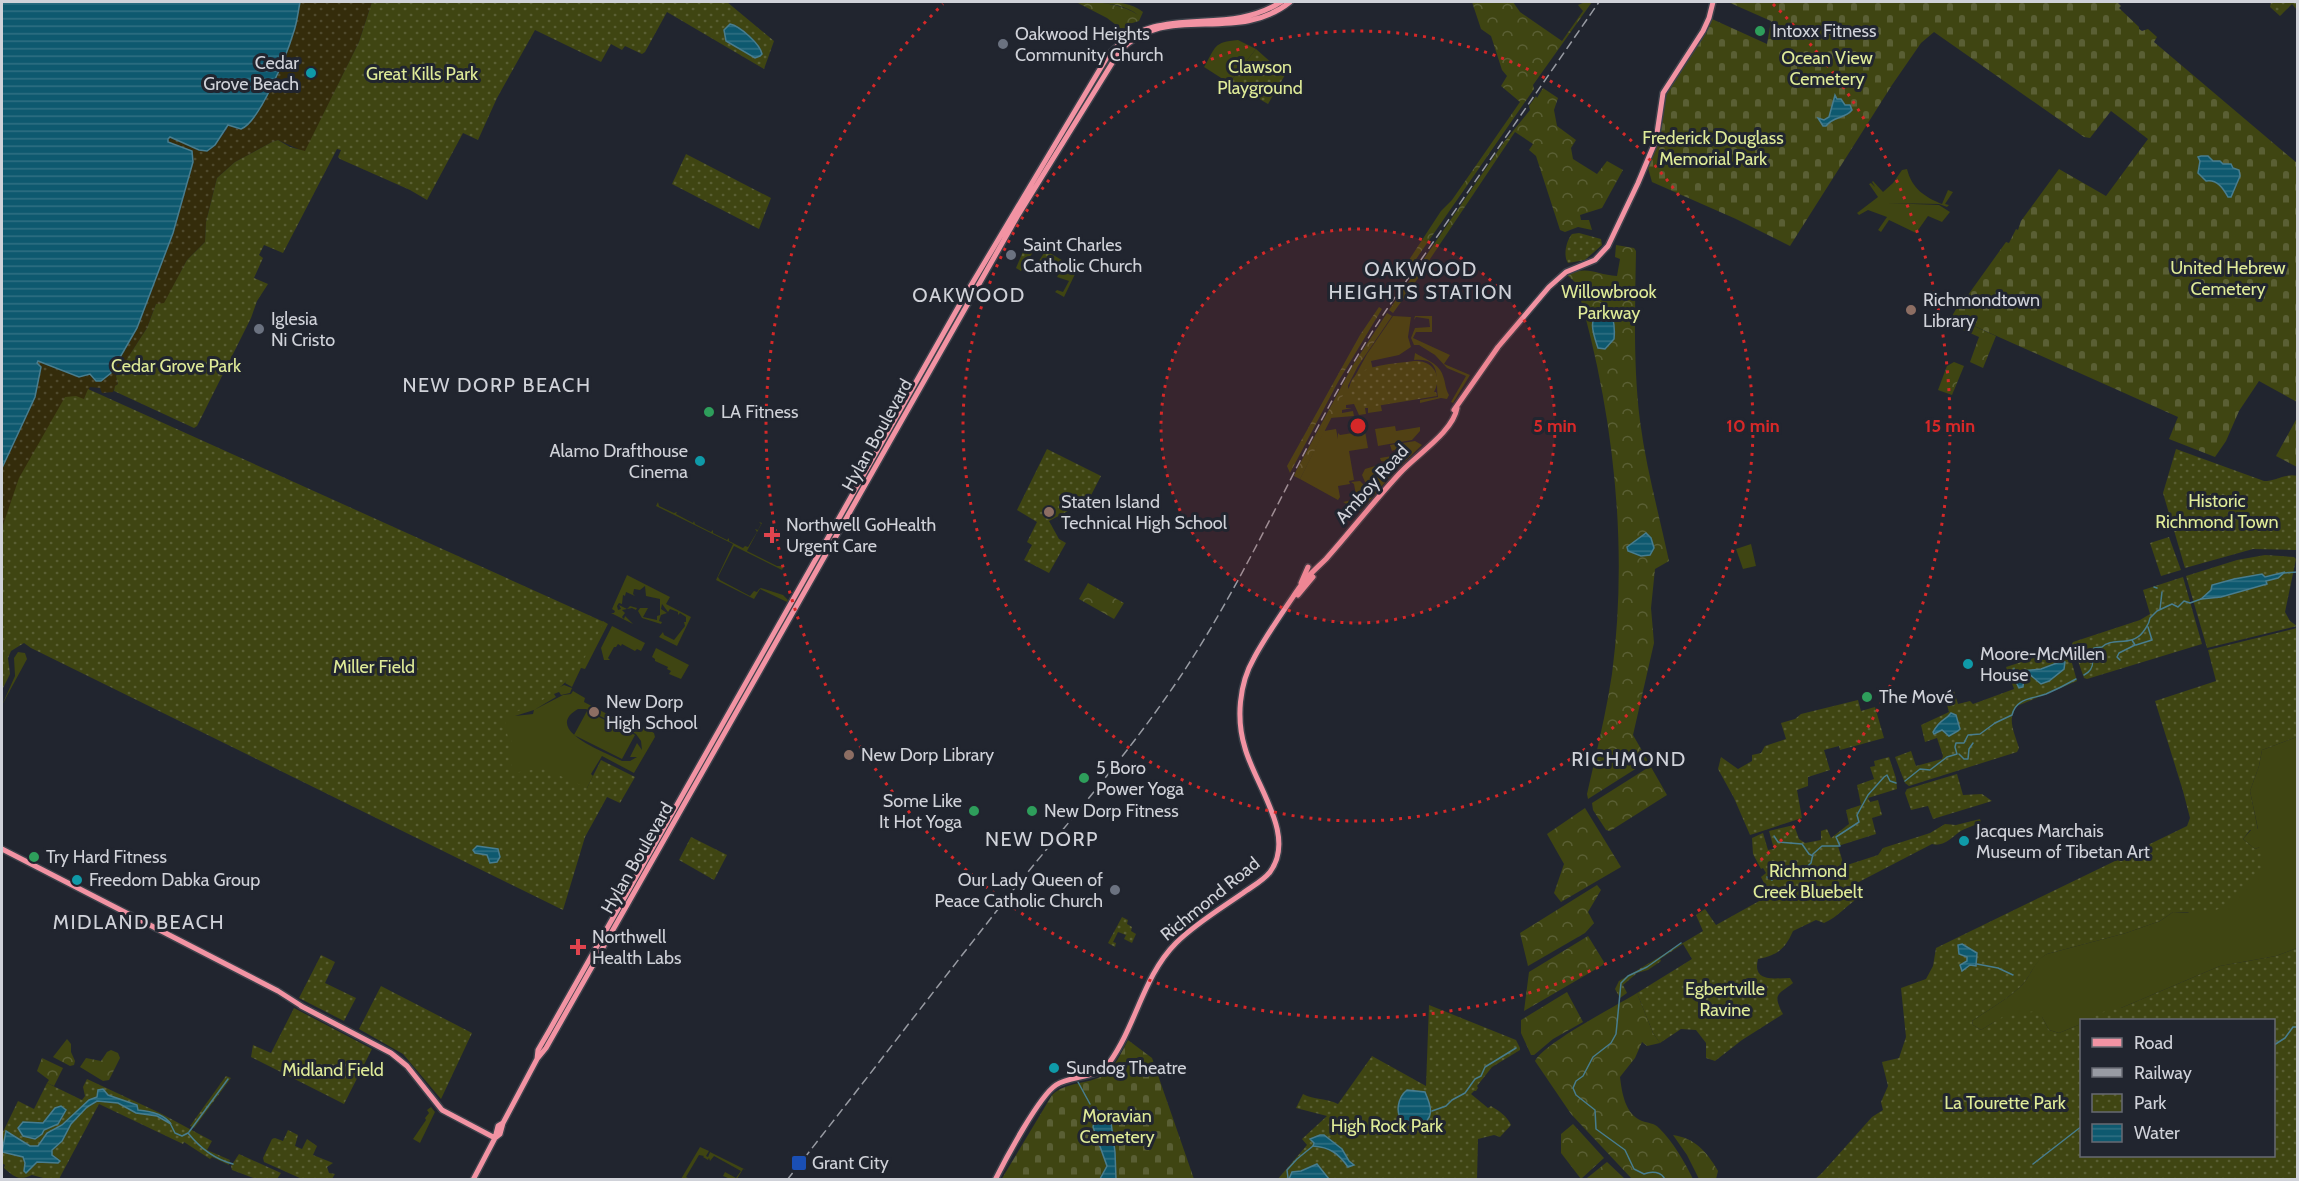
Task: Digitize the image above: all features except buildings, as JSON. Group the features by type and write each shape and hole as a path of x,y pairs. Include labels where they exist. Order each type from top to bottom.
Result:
{"main road":[{"name":"Hylan Boulevard","path":"473,1179 495,1138 498,1126 503,1123 537,1059 546,1048 622,908 1019,202 1113,49 1135,29 1156,20 1179,16 1241,16 1264,11 1281,2"},
{"name":"Hylan Boulevard","path":"805,585 1017,217 1119,52 1136,36 1158,25 1180,21 1247,21 1270,15 1290,2"},
{"name":"Amboy Road","path":"1277,860 1278,833 1242,738 1240,702 1245,675 1253,658 1299,588 1401,472 1444,430 1465,392 1498,347 1549,287 1566,272 1594,260 1608,246 1656,140 1663,93 1703,31 1713,2"},
{"name":"Amboy Road","path":"1294,597 1310,582 1324,561"},
{"path":"1299,588 1308,567"},
{"path":"2,849 387,1050 407,1066 442,1110 495,1138"},
{"name":"Richmond Road","path":"995,1179 1022,1131 1051,1089 1064,1081 1098,1072 1107,1066 1127,1034 1156,968 1170,950 1207,918 1269,874 1277,860"}],"green space":[{"path":"372,2 727,2 774,41 764,69 667,12 645,52 642,54 625,46 622,50 611,44 601,62 535,30 497,98 478,140 463,133 427,200 340,159 338,157 341,150 337,149 283,253 264,245 259,255 263,258 254,278 268,284 257,301 251,318 197,426 194,428 114,391 118,384 116,376 147,328 156,304 164,303 187,260 205,242 206,222 217,178 235,162 278,140 290,147 305,151 359,42"},
{"path":"1076,2 1109,4 1125,8 1122,7 1111,4 1093,2 1120,3 1138,8 1143,12 1139,21 1129,24 1124,31 1107,18"},
{"path":"1472,2 1513,2 1520,12 1562,41 1583,11 1578,5 1592,2 1414,262 1409,260 1441,211 1452,200 1520,102 1501,86 1507,76 1502,70 1491,36 1481,29"},
{"path":"1728,2 2117,2 2121,6 2119,8 2139,29 2142,31 2148,29 2157,37 2154,42 2297,163 2297,402 2259,381 2239,411 2226,441 2215,457 2169,439 2178,417 1952,316 1965,294 1968,295 2006,242 2009,243 2021,221 2059,169 2106,196 2148,139 2111,111 2090,138 2084,137 1934,32 1921,43 1892,85 1790,246 1652,182 1648,168 1657,142 1666,94 1712,19 1767,44 1771,21"},
{"path":"2271,2 2297,2 2297,10 2292,4 2280,16 2270,7"},
{"path":"1238,40 1256,49 1229,83 1204,67 1219,44"},
{"name":"Clawson Playground","path":"1256,49 1285,75 1268,104 1230,82"},
{"name":"Willowbrook Parkway","path":"1543,88 1558,98 1554,110 1557,126 1576,140 1571,148 1573,159 1597,174 1607,161 1623,170 1602,208 1580,215 1581,220 1589,220 1592,230 1578,227 1565,232 1560,230 1536,156 1529,150 1533,144 1515,132 1424,268 1419,266 1504,142 1530,110 1529,106"},
{"path":"686,154 771,198 759,229 672,184"},
{"path":"1907,169 1916,187 1942,204 1948,190 1953,192 1945,204 1949,205 1947,207 1939,204 1888,203 1939,205 1950,212 1942,222 1928,216 1916,233 1889,220 1881,232 1878,230 1887,217 1868,210 1859,215 1857,213 1878,197 1869,184 1875,187 1873,181 1883,192 1902,170"},
{"path":"1579,233 1601,239 1602,245 1585,260 1568,263 1565,253 1568,240 1572,234"},
{"path":"1028,240 1065,262 1061,269 1046,259 1039,269 1035,267 1044,253 1033,246 1030,250 1033,252 1021,271 1016,268"},
{"name":"Willowbrook Parkway","path":"1616,245 1634,248 1636,251 1635,357 1640,421 1649,474 1669,561 1655,569 1651,608 1654,643 1633,735 1648,761 1588,799 1587,794 1612,674 1617,625 1618,526 1614,476 1600,378 1576,283 1567,275 1587,271 1617,276 1620,259 1615,257"},
{"path":"1065,262 1077,270 1064,297 1055,292 1057,290 1063,292 1069,281 1057,277"},
{"path":"1414,274 1419,277 1393,313 1389,310"},
{"path":"1379,307 1382,309 1338,382 1290,473 1287,466 1360,335"},
{"path":"1387,313 1392,316 1358,366 1300,479 1294,476 1353,365"},
{"path":"1393,316 1411,317 1408,337 1411,347 1399,355 1371,361 1382,411 1368,413 1368,408 1365,408 1366,414 1359,415 1354,404 1346,405 1346,408 1352,408 1342,410 1342,413 1353,411 1354,416 1330,418 1348,384 1348,389 1367,354"},
{"path":"1415,316 1432,316 1432,332 1416,332 1413,338 1450,355 1444,364 1470,375 1453,403 1451,402 1466,376 1447,368 1435,355 1419,345 1414,345 1411,338 1415,328 1430,327 1429,319 1416,317 1414,320"},
{"path":"1952,316 1996,336 1983,368 1970,362 1979,337 1961,329"},
{"path":"1415,353 1432,362 1439,368 1449,395 1447,399 1441,398 1420,403 1420,400 1438,397 1437,377 1434,366 1430,362 1414,360"},
{"path":"1414,361 1426,363 1434,370 1437,375 1437,386 1434,392 1437,396 1358,409 1357,405 1360,404 1351,394 1350,389 1357,374 1375,367"},
{"path":"1954,362 1964,366 1952,395 1938,390 1947,366"},
{"name":"Miller Field","path":"88,389 604,622 586,655 566,682 540,702 504,715 508,738 511,738 513,749 509,750 513,773 543,768 587,788 601,760 635,777 620,803 607,797 585,837 563,910 24,643 11,651 8,658 10,674 2,690 2,528 19,478 65,397 76,396 84,399"},
{"path":"2297,418 2297,467 2276,456"},
{"path":"1395,426 1396,431 1420,427 1420,431 1412,440 1378,446 1375,429"},
{"path":"1336,429 1338,439 1338,433 1340,435 1365,431 1368,448 1349,451 1354,480 1349,481 1350,484 1338,486 1340,497 1338,500 1300,479 1324,431"},
{"path":"1415,441 1422,445 1399,467 1390,462 1381,461 1380,458 1392,456 1392,453 1399,454 1404,450 1399,448 1392,451 1390,445"},
{"name":"Staten Island Technical High School","path":"1047,449 1101,476 1087,503 1049,521 1059,539 1066,543 1049,573 1024,560 1032,545 1027,542 1037,522 1017,510"},
{"name":"Historic Richmond Town","path":"2176,449 2264,481 2298,476 2296,550 2253,549 2185,568 2163,493"},
{"path":"1384,464 1396,470 1381,487 1365,482 1362,475 1365,469 1375,466 1377,469 1377,465"},
{"path":"1360,481 1365,486 1378,491 1360,511 1343,502 1356,499 1354,484 1351,482"},
{"path":"658,502 659,506 674,513 677,512 676,514 693,523 694,521 695,524 711,532 713,530 713,533 727,540 729,538 729,541 743,548 748,547 757,532 755,529 758,530 761,524 759,522 762,523 747,551 777,566 784,566 782,570 734,546 718,577 750,596 761,588 783,595 788,600 787,602 760,589 754,599 716,580 733,544 656,506"},
{"name":"Historic Richmond Town","path":"2169,537 2181,570 2161,576 2150,543"},
{"path":"1751,544 1756,566 1743,569 1736,549"},
{"name":"Historic Richmond Town","path":"2265,555 2296,559 2285,612 2290,621 2297,626 2207,648 2186,576 2237,560"},
{"path":"627,575 670,597 666,604 691,617 677,646 659,637 663,632 664,635 674,640 685,626 686,617 670,609 668,612 662,604 661,609 667,613 661,615 659,621 662,622 661,624 642,618 638,611 640,608 648,608 643,617 657,620 657,616 660,615 660,599 646,596 645,586 640,590 634,589 635,596 626,592 625,596 623,595 622,604 619,603 617,606 618,610 621,609 619,605 627,609 622,610 625,613 622,617 624,619 625,616 633,624 611,613 615,611 612,609"},
{"path":"2183,577 2202,644 2084,678 2073,642 2140,620 2150,614 2143,590"},
{"path":"1088,583 1124,603 1114,619 1079,599"},
{"path":"603,621 608,624 585,669 581,668 572,687 565,683"},
{"path":"612,626 645,643 641,651 618,644 608,658 610,660 604,660 601,648"},
{"name":"La Tourette Park","path":"2297,628 2297,737 2262,750 2250,791 2258,830 2250,830 2243,839 2255,849 2260,847 2263,868 2259,876 2221,908 2211,912 2173,912 2160,921 2126,933 2047,954 2020,987 1972,1021 1973,1025 1981,1030 2004,1016 2035,1011 2042,1017 2049,1030 2059,1033 2080,1024 2080,1157 2275,1157 2275,1019 2089,1019 2111,1008 2121,1008 2220,966 2276,956 2297,948 2297,1179 1814,1180 1872,1117 1883,1110 1881,1102 1888,1086 1882,1062 1899,1058 1906,1037 1901,988 1926,979 1933,966 1936,948 2187,826 2190,818 2155,701 2216,681 2208,650"},
{"path":"656,648 689,665 681,679 669,674 671,671 667,669 668,667 655,661 652,657"},
{"path":"2068,649 2077,681 2017,706 2012,721 2019,748 2017,752 1909,786 1905,783 1895,757 1911,751 1916,766 1942,759 1937,738 1925,742 1921,725 1949,712 1944,694 1954,691 1958,704 1970,701 1973,704 2014,689 2006,667"},
{"path":"18,652 25,653 27,659 2,705 15,676 14,658"},
{"path":"564,685 572,688 570,693 554,694 556,697 534,710 563,695 571,694 573,691 585,698 584,702 640,731 643,727 654,733 655,737 634,773 602,756 591,774 593,776 587,788 382,813 466,731","holes":["578,709 586,709 636,734 641,741 642,750 637,743 630,757 637,757 630,761 622,761 592,747 572,733 567,725 569,717","534,710 533,714 515,716"]},
{"name":"Richmond Creek Bluebelt","path":"1858,700 1861,711 1875,707 1884,738 1840,750 1839,746 1824,750 1830,770 1808,777 1808,786 1797,790 1802,818 1750,835 1718,769 1721,757 1738,769 1752,761 1752,755 1761,753 1765,746 1786,739 1781,723 1795,719 1801,714"},
{"path":"587,711 635,735 622,759 574,735"},
{"path":"2297,737 2297,948 2276,956 2220,966 2121,1008 2092,1018 2080,1019 2080,1024 2059,1033 2049,1030 2042,1017 2010,1016 1981,1030 1973,1025 1972,1021 2020,987 2039,960 2047,954 2126,933 2160,921 2173,912 2188,913 2260,847 2255,849 2243,839 2251,830 2258,829 2250,791 2262,750"},
{"name":"Egbertville Ravine","path":"1889,757 1897,789 1868,798 1870,802 1878,800 1882,815 1872,818 1876,834 1838,846 1844,866 1878,855 1883,848 1930,833 1945,824 1956,825 1980,819 1981,822 1960,831 1946,842 1932,844 1853,885 1858,898 1838,915 1824,923 1816,920 1793,931 1780,950 1758,959 1758,972 1762,976 1790,978 1793,983 1777,998 1783,1014 1742,1040 1715,1061 1706,1058 1706,1043 1696,1030 1681,1029 1660,1043 1653,1033 1637,993 1692,959 1683,944 1648,970 1637,973 1623,985 1627,993 1620,998 1615,989 1619,981 1703,931 1696,915 1705,909 1716,925 1770,895 1761,877 1766,873 1763,868 1761,869 1753,854 1752,838 1763,833 1768,850 1774,849 1769,831 1794,825 1799,839 1805,843 1821,840 1821,831 1827,829 1831,838 1849,824 1846,810 1861,805 1857,785 1874,779 1870,767 1875,766 1874,761"},
{"path":"1649,767 1667,795 1610,831 1606,830 1593,810 1592,803"},
{"path":"1957,774 1963,795 1982,794 1992,801 1933,819 1928,806 1911,810 1905,793 1907,789"},
{"path":"1585,808 1621,867 1561,902 1554,893 1564,864 1547,834"},
{"path":"691,837 727,855 714,880 679,860"},
{"path":"1597,885 1601,890 1588,912 1594,923 1585,933 1528,966 1520,933"},
{"path":"1122,917 1128,920 1127,924 1132,927 1131,931 1136,934 1132,943 1124,939 1126,935 1118,932 1113,942 1116,943 1115,947 1108,943"},
{"path":"1588,936 1604,962 1603,965 1524,1011 1529,972"},
{"path":"321,955 335,962 325,983 356,998 344,1021 299,998"},
{"path":"381,986 472,1033 441,1099 403,1054 359,1029"},
{"path":"1567,992 1583,1022 1531,1055 1521,1033 1521,1020"},
{"path":"1637,993 1653,1033 1660,1043 1647,1046 1642,1042 1635,1058 1620,1077 1623,1096 1628,1108 1636,1118 1659,1128 1678,1152 1693,1179 1632,1179 1571,1114 1535,1061 1541,1053 1566,1035"},
{"name":"High Rock Park","path":"1429,1005 1516,1040 1520,1048 1492,1067 1477,1086 1476,1091 1471,1094 1488,1108 1491,1106 1500,1112 1511,1125 1500,1137 1494,1135 1478,1139 1477,1179 1277,1180 1307,1145 1302,1139 1327,1116 1296,1108 1303,1094 1338,1104 1372,1056 1426,1086"},
{"name":"Midland Field","path":"294,1008 372,1049 344,1104 251,1057 253,1045 271,1053"},
{"path":"67,1039 71,1044 71,1052 75,1061 74,1065 70,1066 53,1057"},
{"name":"Moravian Cemetery","path":"1128,1040 1152,1058 1194,1179 1001,1180 1052,1095 1064,1087 1104,1075 1115,1064"},
{"path":"111,1050 118,1053 120,1058 109,1080 103,1081 80,1067 86,1058 101,1061"},
{"path":"42,1058 63,1068 54,1086 47,1083 49,1080 37,1071"},
{"path":"226,1076 231,1078 194,1128 190,1126"},
{"path":"87,1079 160,1113 212,1141 207,1150 230,1160 229,1165 212,1157 210,1159 184,1142 183,1144 99,1104 59,1179 32,1175 20,1178 4,1168 2,1134 18,1101 34,1109 47,1083 82,1100 85,1096 83,1087"},
{"path":"431,1107 435,1112 420,1143 413,1139 426,1120 429,1113 427,1110"},
{"path":"1573,1124 1604,1158 1581,1179 1561,1153 1561,1134"},
{"path":"288,1130 298,1135 295,1146 302,1149 307,1139 317,1146 313,1155 333,1163 327,1167 329,1173 335,1174 332,1179 302,1179 264,1162 263,1158 272,1139 283,1141"},
{"path":"1673,1135 1688,1139 1705,1152 1718,1171 1716,1179 1699,1179 1687,1155"},
{"path":"700,1147 709,1151 706,1156 708,1157 710,1152 746,1170 743,1169 737,1179 730,1179 723,1176 725,1172 736,1178 741,1171 714,1156 710,1161 709,1158 708,1160 699,1155 686,1177 690,1179 681,1179"},
{"path":"239,1154 281,1173 277,1179 256,1179 232,1170 231,1166"},
{"path":"1607,1162 1625,1179 1586,1179 1587,1178"}],"sand":[{"path":"300,2 372,2 359,42 305,152 278,140 235,162 217,178 206,222 205,242 187,260 164,304 156,304 147,328 116,376 118,384 113,392 102,393 100,388 90,387 2,528 2,468 35,397 38,360 79,376 111,373 137,328 173,233 188,181 169,137 199,150 211,149 228,125 238,129 248,125 270,90 293,34"}],"water":[{"path":"2,2 300,2 294,30 279,71 264,102 248,124 241,129 228,125 215,145 207,151 199,150 170,137 168,139 168,142 192,151 193,162 173,233 137,328 111,373 101,381 96,381 90,374 79,377 38,361 41,367 35,397 2,468"},
{"path":"730,24 739,28 754,41 762,54 760,56 755,58 726,41 724,30"},
{"path":"1835,95 1845,105 1850,105 1852,110 1823,126 1818,118 1824,120 1829,117"},
{"path":"2208,156 2213,161 2220,161 2223,164 2231,164 2233,168 2239,170 2240,176 2231,197 2228,197 2222,187 2206,181 2198,173 2200,161 2198,157"},
{"path":"1602,309 1609,309 1614,327 1614,339 1605,349 1598,348 1592,326 1594,317"},
{"path":"1646,533 1651,538 1654,548 1650,555 1641,556 1628,551 1627,547"},
{"path":"2285,572 2278,578 2266,581 2267,584 2221,597 2201,599 2211,590 2212,585 2262,574 2265,577"},
{"path":"2065,662 2064,669 2049,681 2041,684 2028,673 2024,675 2023,687 2019,688 2012,674 2014,669 2018,680 2021,671 2041,669"},
{"path":"1951,713 1956,715 1960,729 1949,736 1942,730 1934,734 1938,724"},
{"path":"477,846 498,849 500,857 497,862 490,863 487,855 475,853 473,850"},
{"path":"1962,944 1977,953 1976,966 1970,965 1962,971 1960,965 1967,961 1967,957 1959,954 1958,945"},
{"path":"103,1089 108,1095 137,1105 138,1110 161,1115 171,1124 157,1116 136,1113 118,1103 97,1101 87,1107 71,1124 62,1141 52,1150 52,1155 60,1161 58,1163 37,1162 26,1173 23,1157 2,1152 6,1131 30,1146 38,1146 47,1133 62,1125 89,1100 97,1097 98,1090"},
{"path":"1407,1090 1425,1092 1429,1103 1430,1116 1418,1128 1405,1123 1399,1115 1399,1101"},
{"path":"61,1106 66,1110 58,1124 44,1130 35,1139 23,1136 18,1128 23,1122 43,1123 55,1108"},
{"path":"1105,1113 1110,1115 1116,1179 1100,1179 1107,1166 1093,1127 1095,1118"},
{"path":"1324,1135 1342,1149 1354,1165 1348,1167 1333,1152 1313,1146 1314,1143 1310,1139"},
{"path":"1317,1164 1329,1179 1289,1179 1292,1172"}],"waterway":[{"path":"2283,573 2298,572"},
{"path":"2160,609 2162,592"},
{"path":"2084,675 2093,663 2091,653 2094,648 2138,637 2157,611 2172,604 2178,607 2184,601 2190,603 2201,599"},
{"path":"2136,645 2152,640 2148,627"},
{"path":"2120,660 2117,657 2119,653 2135,645 2132,640"},
{"path":"1905,781 1920,769 1930,770 1947,757 1957,754 1956,743 1964,743 1968,735 1980,734 1995,723 2012,715 2021,702 2046,694 2076,679"},
{"path":"1959,754 1964,759 1968,759 1969,749 1973,743"},
{"path":"1767,877 1772,880 1782,873 1800,873 1811,863 1813,854 1822,846 1840,846 1836,837 1859,822 1857,815 1868,795 1887,775 1890,781 1896,783"},
{"path":"1774,836 1778,842 1802,844 1813,856"},
{"path":"1665,1180 1659,1173 1644,1174 1634,1169 1625,1150 1596,1129 1595,1110 1576,1095 1573,1088 1576,1081 1583,1076 1593,1057 1611,1043 1616,1034 1621,983 1628,976 1647,967 1681,943"},
{"path":"1977,964 1998,968 2013,975"},
{"path":"2275,1044 2285,1038 2293,1027 2298,1027"},
{"path":"1432,1111 1446,1106 1465,1093 1475,1079 1481,1076 1485,1067 1516,1048"},
{"path":"189,1132 228,1079"},
{"path":"1078,1082 1090,1104"},
{"path":"1095,1108 1102,1114"},
{"path":"170,1123 175,1133 182,1136 188,1133 208,1152 233,1164"},
{"path":"2033,1164 2080,1128"},
{"path":"1288,1178 1287,1170 1313,1146"}],"railway":[{"path":"787,1180 1010,894 1122,757 1184,671 1237,582 1359,353 1599,2"}],"place":[{"name":"Intoxx Fitness","path":"1760,31"},
{"name":"Oakwood Heights Community Church","path":"1003,44"},
{"name":"Cedar Grove Beach","path":"311,73"},
{"name":"Saint Charles Catholic Church","path":"1011,255"},
{"name":"Richmondtown Library","path":"1911,310"},
{"name":"Iglesia Ni Cristo","path":"259,329"},
{"name":"LA Fitness","path":"709,412"},
{"name":"Alamo Drafthouse Cinema","path":"700,461"},
{"name":"Staten Island Technical High School","path":"1049,512"},
{"name":"Northwell GoHealth Urgent Care","path":"772,535"},
{"name":"Moore-McMillen House","path":"1968,664"},
{"name":"The Mové","path":"1867,697"},
{"name":"New Dorp High School","path":"594,712"},
{"name":"New Dorp Library","path":"849,755"},
{"name":"5 Boro Power Yoga","path":"1084,778"},
{"name":"Some Like It Hot Yoga","path":"974,811"},
{"name":"New Dorp Fitness","path":"1032,811"},
{"name":"Jacques Marchais Museum of Tibetan Art","path":"1964,841"},
{"name":"Try Hard Fitness","path":"34,857"},
{"name":"Freedom Dabka Group","path":"77,880"},
{"name":"Our Lady Queen of Peace Catholic Church","path":"1115,890"},
{"name":"Northwell Health Labs","path":"578,947"},
{"name":"Sundog Theatre","path":"1054,1068"},
{"name":"Grant City","path":"799,1163"}],"district":[{"name":"OAKWOOD HEIGHTS STATION","path":"1421,280"},
{"name":"OAKWOOD","path":"969,295"},
{"name":"NEW DORP BEACH","path":"497,385"},
{"name":"RICHMOND","path":"1629,759"},
{"name":"NEW DORP","path":"1042,839"},
{"name":"MIDLAND BEACH","path":"139,922"}],"park label":[{"name":"Ocean View Cemetery","path":"1827,68"},
{"name":"Great Kills Park","path":"422,74"},
{"name":"Frederick Douglass Memorial Park","path":"1713,148"},
{"name":"United Hebrew Cemetery","path":"2228,278"},
{"name":"Cedar Grove Park","path":"176,366"}]}
